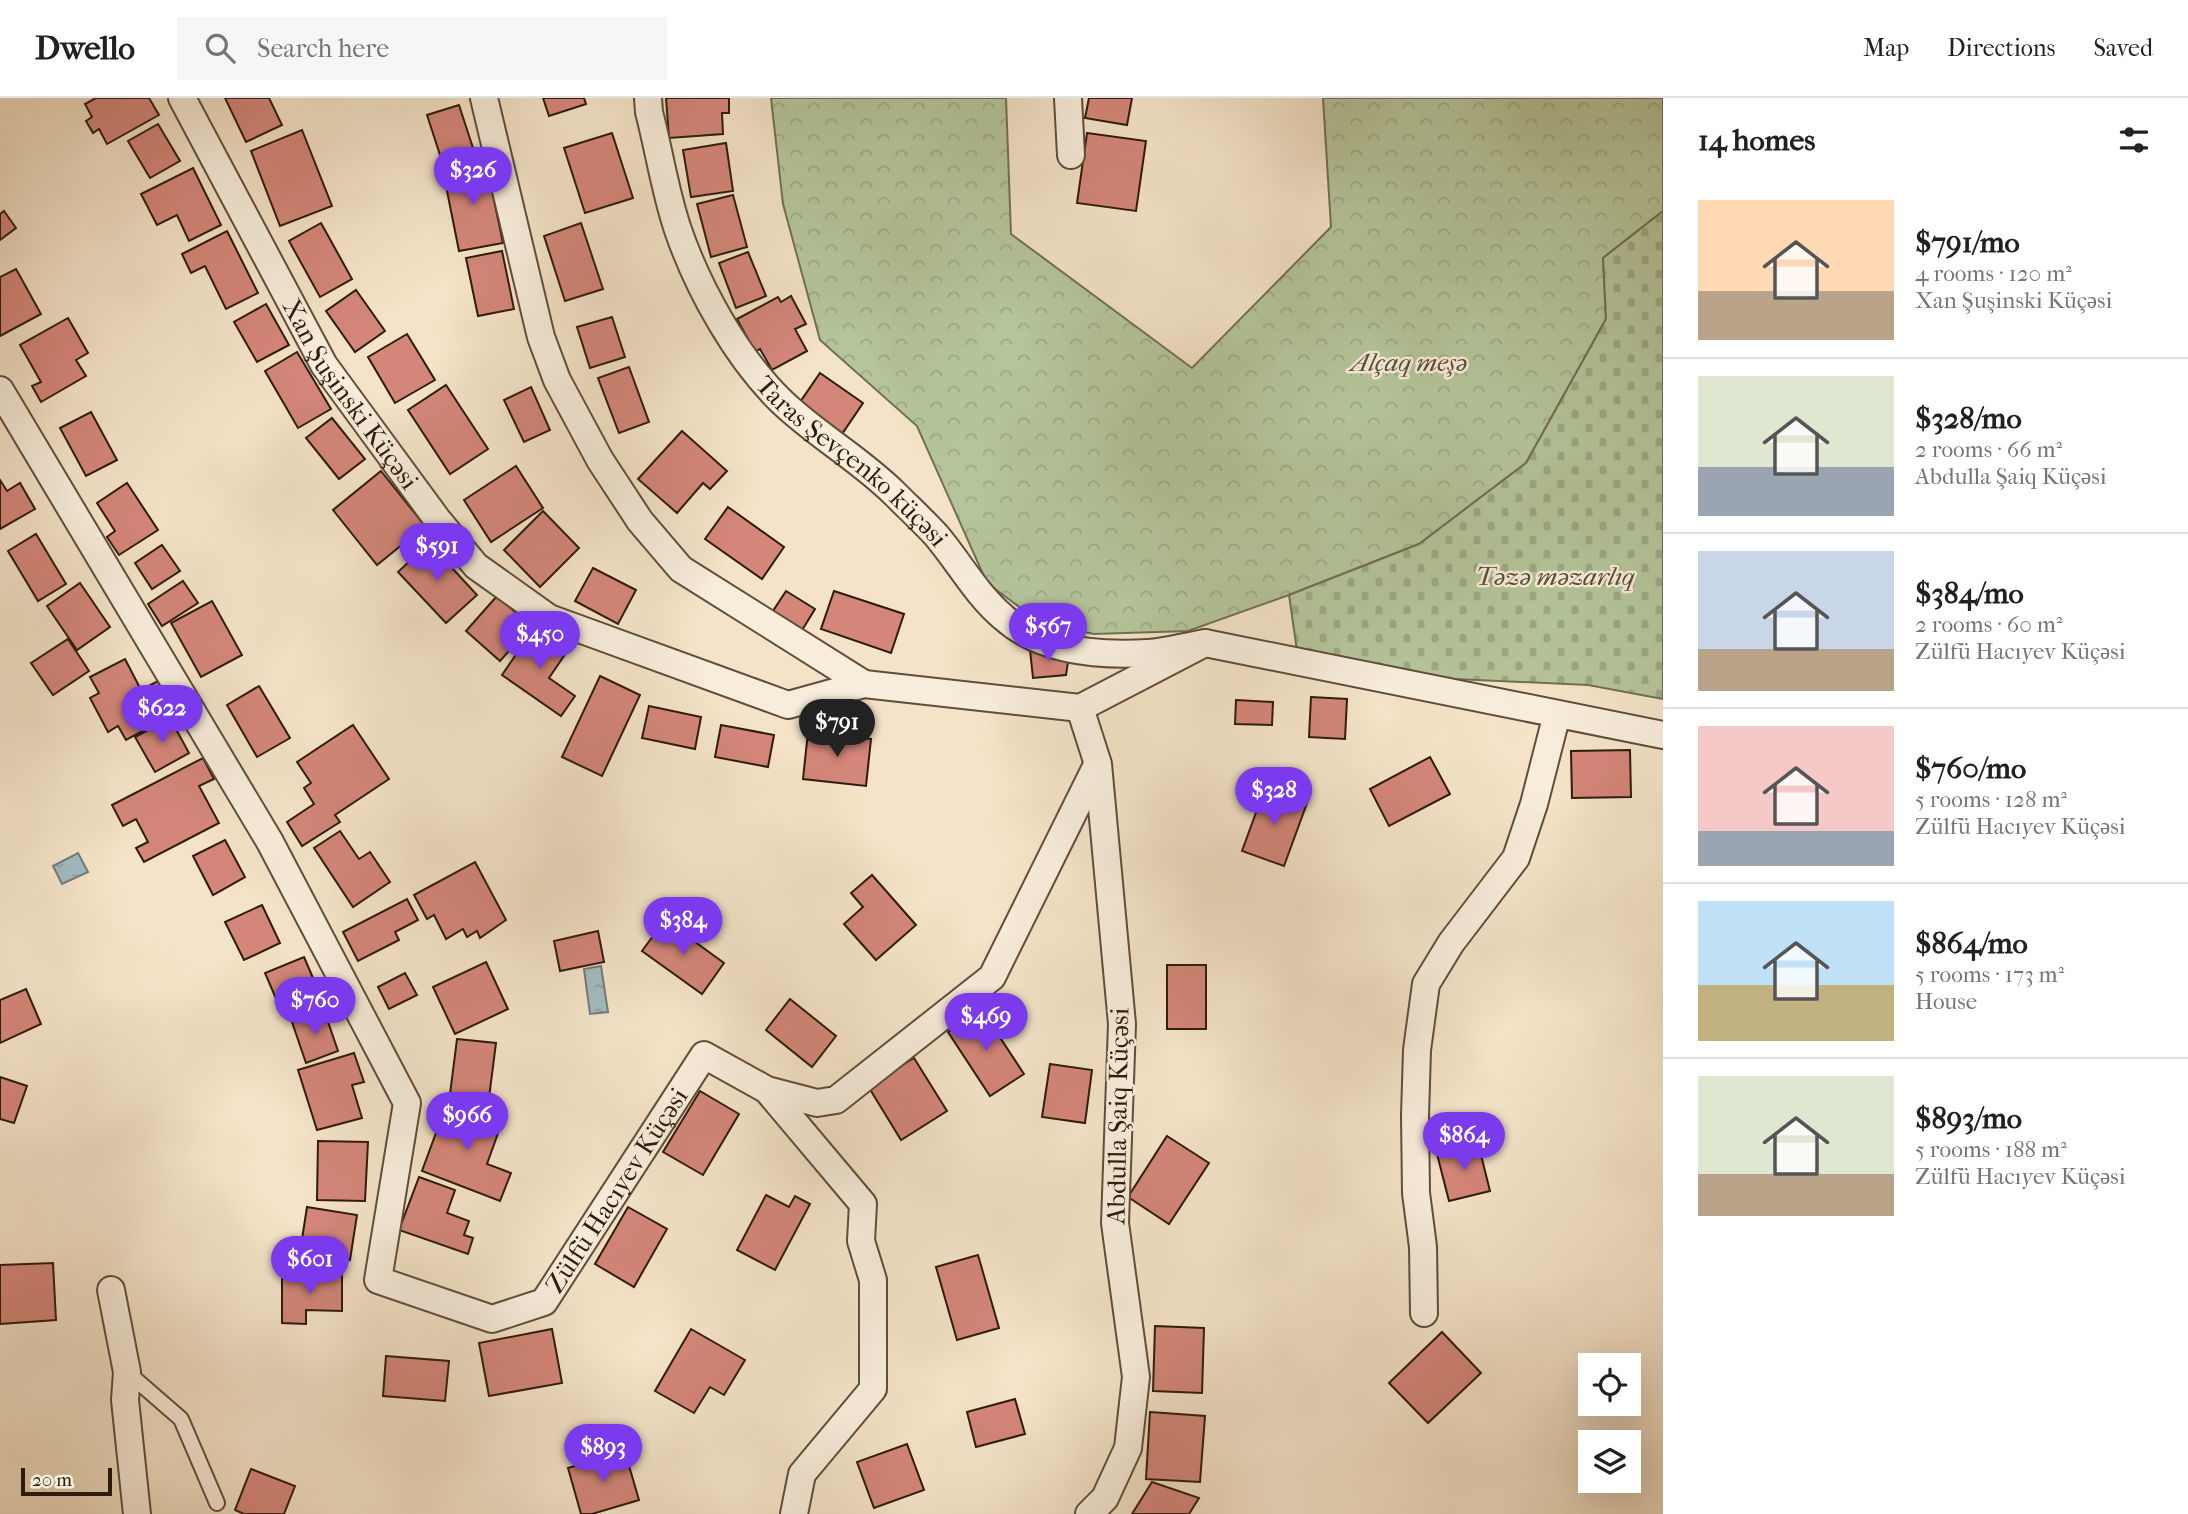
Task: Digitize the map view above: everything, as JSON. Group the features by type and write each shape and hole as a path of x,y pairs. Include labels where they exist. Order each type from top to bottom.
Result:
{"street":[{"name":"Xan Şuşinski Küçəsi","path":"182,98 324,365 437,519 476,566 549,618 788,705 864,684 1080,708"},
{"name":"Xan Şuşinski Küçəsi","path":"484,98 541,337 556,380 606,470 640,521 681,569 864,684"},
{"name":"Taras Şevçenko küçəsi","path":"648,98 649,112 678,229 716,315 743,357 779,399 892,491 936,535 997,612 1035,638 1075,650 1121,653 1150,653 1205,643"},
{"path":"1068,98 1071,155"},
{"name":"Zülfü Hacıyev Küçəsi","path":"0,390 270,842 407,1103 378,1280 492,1319 544,1302 704,1055 767,1090 863,1204 861,1241 873,1280 873,1389 802,1474 794,1514"},
{"path":"1080,708 1205,643 1663,735"},
{"name":"Abdulla Şaiq Küçəsi","path":"1080,708 1098,764 1122,1024 1115,1223 1136,1377 1128,1448 1105,1498 1089,1514"},
{"path":"1424,1313 1423,1247 1416,1193 1415,1116 1417,1050 1426,984 1444,951 1516,858 1534,804 1556,714"},
{"path":"767,1090 817,1103 836,1100 992,977 1098,764"},
{"path":"111,1290 127,1372 125,1400 137,1514"}],"lane":[{"path":"127,1372 181,1419 217,1503"}],"green space":[{"name":"Alçaq meşə","path":"771,98 1006,98 1011,234 1192,368 1331,227 1323,98 1663,98 1663,211 1603,258 1606,319 1526,463 1419,544 1188,631 1094,634 1041,623 987,583 917,426 820,340 783,204"},
{"name":"Təzə məzarlıq","path":"1663,211 1663,699 1588,685 1300,672 1289,595 1419,544 1526,463 1606,319 1603,258"}],"water":[{"path":"78,853 88,872 62,884 53,866"},
{"path":"601,966 608,1012 590,1014 584,969"}],"building":[{"path":"96,98 149,98 159,115 107,144 99,129 93,133 86,121 92,117 85,104"},
{"path":"225,98 269,98 282,125 246,142"},
{"path":"543,98 584,98 586,104 549,116"},
{"path":"666,98 729,98 729,113 722,113 723,134 669,138"},
{"path":"1089,98 1132,98 1127,125 1085,118"},
{"path":"459,105 473,148 441,158 427,115"},
{"path":"158,124 180,161 150,178 128,141"},
{"path":"302,130 332,206 280,226 251,151"},
{"path":"612,133 633,198 585,213 564,148"},
{"path":"1087,133 1146,141 1136,211 1077,203"},
{"path":"726,143 733,191 691,197 683,150"},
{"path":"486,162 503,243 459,251 443,171"},
{"path":"193,168 221,225 189,241 177,215 157,225 141,194"},
{"path":"733,195 747,247 711,257 697,204"},
{"path":"4,211 16,228 0,240 0,214"},
{"path":"321,223 352,279 320,297 289,241"},
{"path":"581,223 603,289 565,301 544,236"},
{"path":"227,231 258,293 226,309 205,266 191,273 182,254"},
{"path":"502,251 514,309 478,316 466,258"},
{"path":"748,252 766,296 736,308 719,263"},
{"path":"16,269 41,314 0,336 0,277"},
{"path":"356,290 385,331 355,352 326,311"},
{"path":"791,296 806,324 795,329 807,351 772,370 760,349 755,352 737,319 778,297 781,302"},
{"path":"266,304 289,345 257,362 234,322"},
{"path":"612,317 625,357 590,368 577,327"},
{"path":"68,318 88,353 76,360 86,376 41,402 32,386 41,382 20,345"},
{"path":"407,334 435,380 395,403 368,357"},
{"path":"297,352 331,409 298,428 265,371"},
{"path":"629,367 649,422 619,433 598,378"},
{"path":"820,373 863,403 842,434 798,405"},
{"path":"446,385 488,449 450,474 408,410"},
{"path":"531,387 550,430 524,442 504,400"},
{"path":"91,412 117,460 86,476 60,428"},
{"path":"332,418 365,459 339,479 306,438"},
{"path":"682,431 727,471 710,489 703,483 677,513 638,479"},
{"path":"516,466 543,508 491,542 464,500"},
{"path":"381,471 425,526 377,565 333,510"},
{"path":"0,480 7,491 20,483 35,509 0,529"},
{"path":"127,483 158,530 119,555 107,537 115,531 97,503"},
{"path":"728,507 784,547 762,579 705,539"},
{"path":"543,511 579,548 540,587 504,550"},
{"path":"36,534 66,584 38,601 8,551"},
{"path":"429,543 477,595 446,623 398,572"},
{"path":"162,545 180,571 152,589 135,563"},
{"path":"593,568 636,590 618,624 575,601"},
{"path":"183,581 198,603 162,626 148,604"},
{"path":"80,583 110,627 77,650 47,606"},
{"path":"786,591 815,609 801,632 771,614"},
{"path":"834,591 904,614 891,653 821,629"},
{"path":"497,596 531,626 500,661 466,631"},
{"path":"212,601 242,655 201,677 171,623"},
{"path":"535,627 568,650 549,678 575,696 561,716 502,675"},
{"path":"68,639 89,671 53,695 31,663"},
{"path":"1061,649 1068,662 1066,675 1033,678 1030,650"},
{"path":"125,659 141,690 158,681 176,713 126,740 118,726 108,732 90,698 99,693 90,677"},
{"path":"600,676 640,695 602,776 562,757"},
{"path":"259,686 290,738 257,757 227,705"},
{"path":"1311,697 1347,699 1345,739 1309,737"},
{"path":"1236,700 1273,702 1272,725 1235,724"},
{"path":"649,706 701,717 695,749 642,738"},
{"path":"170,718 189,753 155,772 135,737"},
{"path":"353,725 389,779 335,815 340,822 302,846 287,822 314,804 304,788 311,783 297,762"},
{"path":"721,725 774,735 768,767 715,757"},
{"path":"808,732 871,739 866,786 803,779"},
{"path":"1630,750 1631,797 1572,798 1571,751"},
{"path":"1430,757 1450,794 1389,826 1370,789"},
{"path":"203,758 214,779 199,786 219,823 144,862 136,848 148,842 136,819 123,826 112,805"},
{"path":"1265,788 1307,803 1284,866 1242,851"},
{"path":"340,831 359,859 370,852 390,882 353,907 314,848"},
{"path":"225,840 245,877 213,895 193,856"},
{"path":"475,862 506,920 480,938 477,931 467,937 463,929 446,939 434,915 427,919 414,895"},
{"path":"872,875 916,925 876,960 844,924 863,907 851,893"},
{"path":"407,899 418,920 395,932 399,940 358,961 343,932"},
{"path":"262,905 280,943 244,960 225,922"},
{"path":"665,920 724,963 702,994 642,951"},
{"path":"598,931 604,962 560,971 554,941"},
{"path":"304,957 319,992 280,1008 265,973"},
{"path":"486,962 508,1009 455,1034 433,987"},
{"path":"1167,965 1206,965 1206,1029 1167,1029"},
{"path":"405,973 417,995 389,1009 378,987"},
{"path":"26,989 41,1024 0,1043 0,1000"},
{"path":"790,999 836,1036 812,1067 766,1030"},
{"path":"324,1010 338,1051 306,1063 292,1022"},
{"path":"982,1010 1024,1074 990,1096 948,1032"},
{"path":"457,1039 496,1043 489,1098 450,1094"},
{"path":"354,1053 364,1082 352,1085 362,1118 317,1130 298,1070"},
{"path":"914,1058 947,1111 901,1140 868,1086"},
{"path":"1050,1064 1092,1070 1085,1123 1042,1117"},
{"path":"0,1077 27,1086 14,1123 0,1119"},
{"path":"700,1091 739,1114 703,1175 663,1152"},
{"path":"447,1103 502,1122 487,1164 511,1173 500,1201 422,1171"},
{"path":"1167,1136 1209,1163 1169,1224 1128,1197"},
{"path":"318,1141 368,1142 365,1201 317,1200"},
{"path":"1478,1143 1490,1191 1449,1201 1437,1154"},
{"path":"419,1177 455,1190 447,1213 469,1221 464,1235 473,1238 468,1254 399,1230"},
{"path":"766,1195 789,1207 795,1196 810,1204 775,1270 737,1250"},
{"path":"307,1207 357,1215 350,1260 300,1252"},
{"path":"628,1207 667,1229 634,1287 595,1264"},
{"path":"978,1255 999,1328 957,1340 936,1267"},
{"path":"53,1263 56,1320 0,1324 0,1265"},
{"path":"282,1274 342,1275 342,1311 306,1310 306,1324 282,1323"},
{"path":"1155,1326 1204,1328 1202,1393 1153,1391"},
{"path":"552,1329 562,1383 489,1396 479,1343"},
{"path":"691,1329 745,1360 724,1395 710,1387 694,1413 655,1391"},
{"path":"1442,1332 1481,1373 1428,1423 1389,1383"},
{"path":"386,1356 449,1361 445,1401 383,1396"},
{"path":"1015,1399 1025,1434 976,1447 967,1412"},
{"path":"1150,1412 1205,1416 1200,1482 1146,1479"},
{"path":"907,1444 924,1490 874,1508 857,1462"},
{"path":"625,1452 639,1500 592,1514 581,1514 568,1468"},
{"path":"251,1469 295,1486 284,1514 244,1514 235,1510"},
{"path":"1152,1482 1199,1498 1189,1514 1132,1514"}]}
